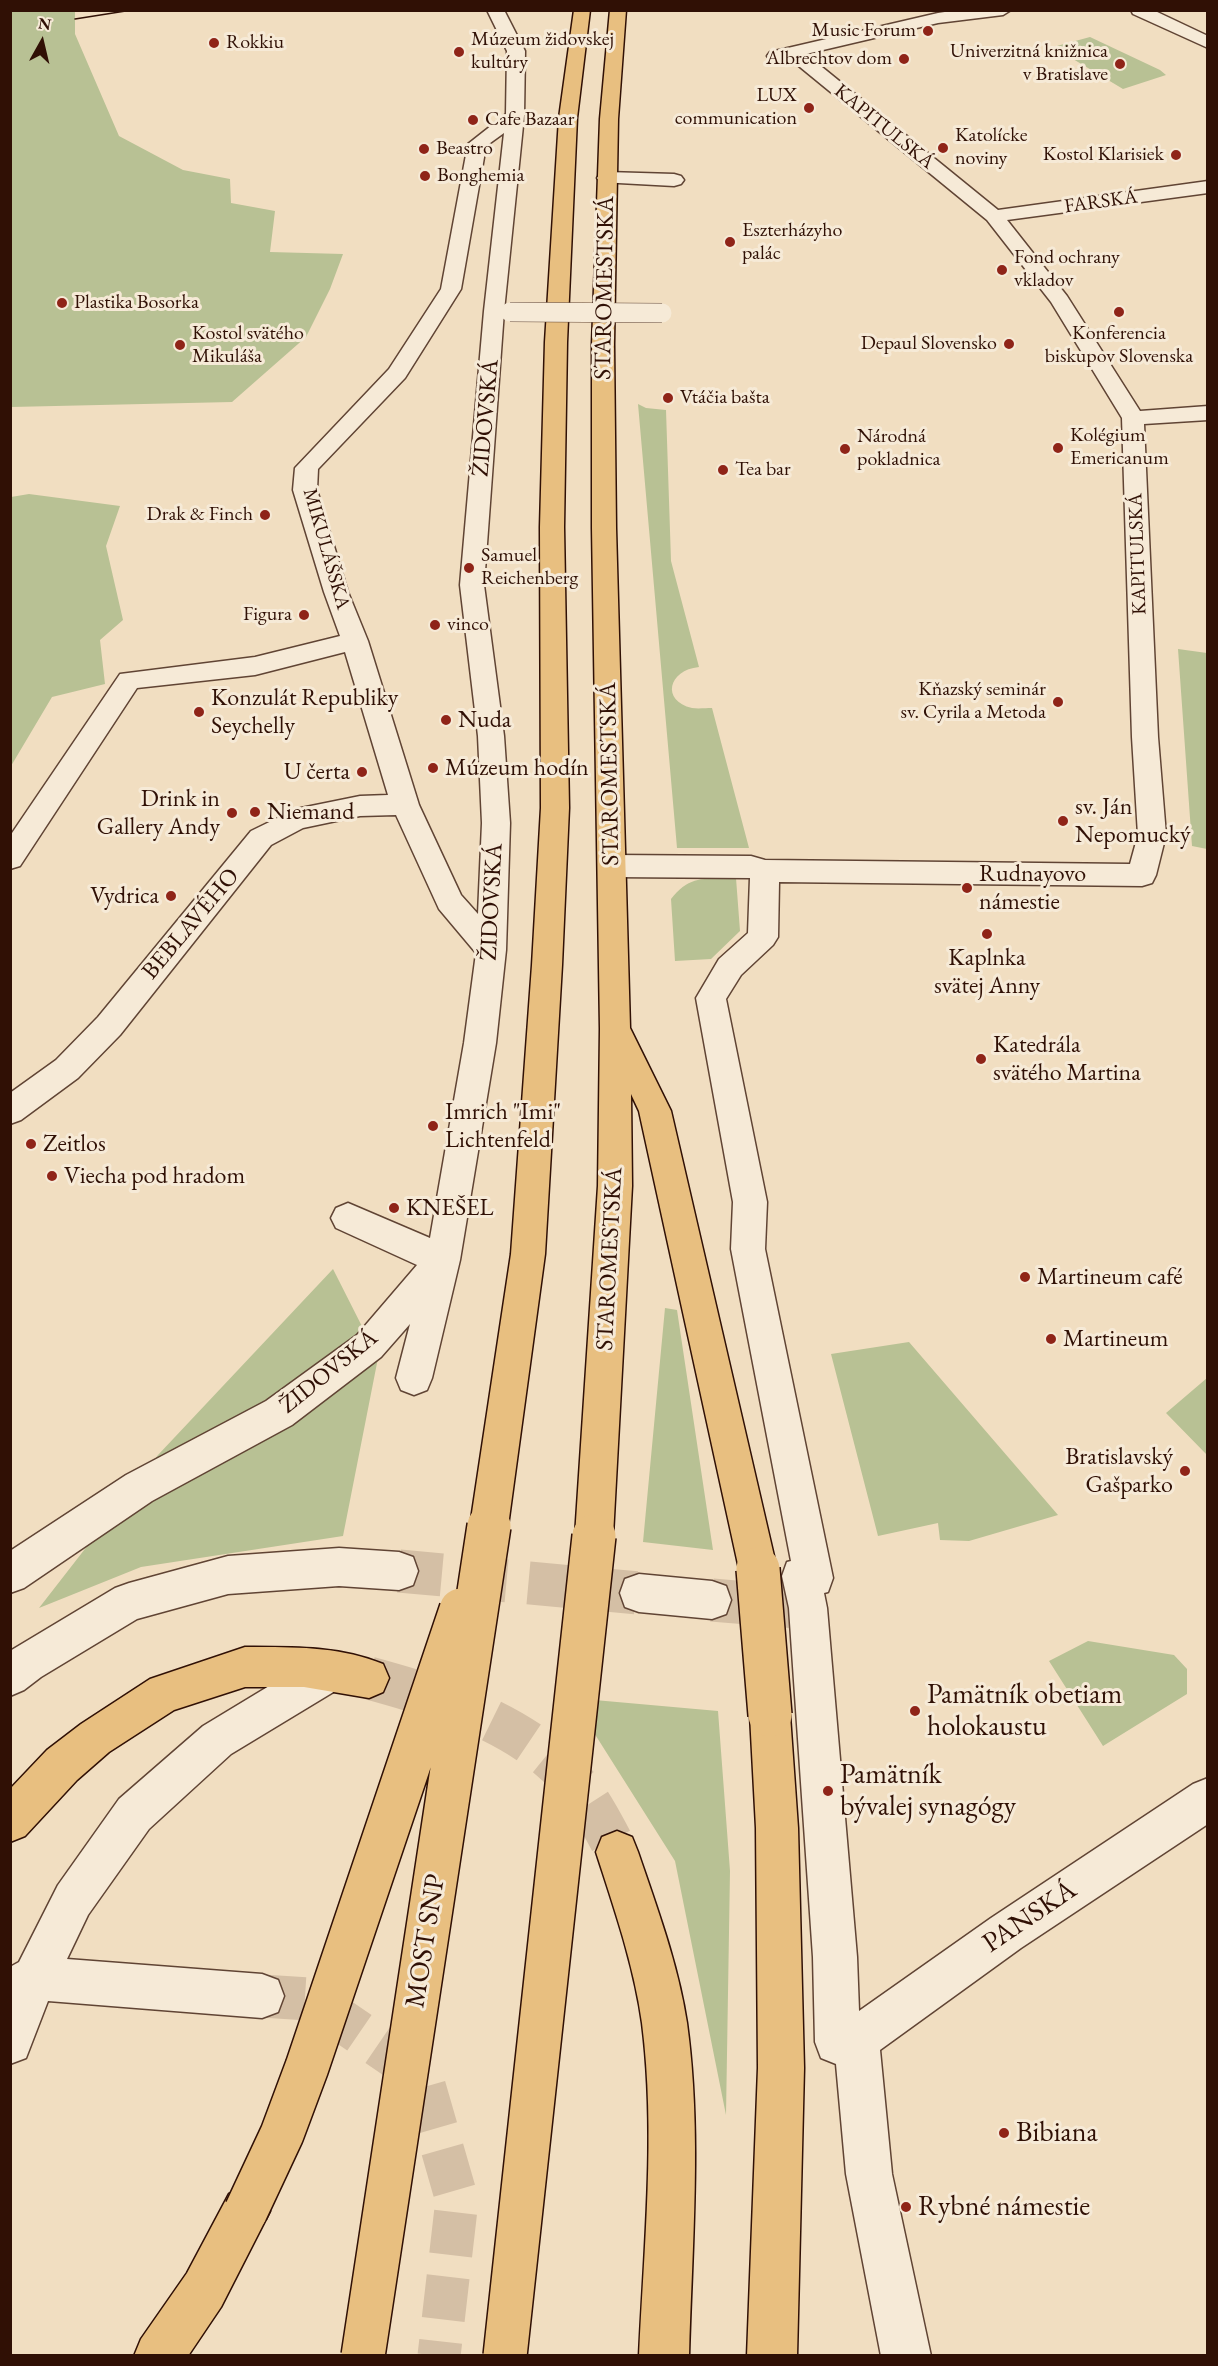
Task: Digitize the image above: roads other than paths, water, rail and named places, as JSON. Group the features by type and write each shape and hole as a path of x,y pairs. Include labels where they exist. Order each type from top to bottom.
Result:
{"main road":[{"name":"STAROMESTSKÁ","path":"489,1526 528,1254 547,965 555,808 552,526 556,342 568,118 582,10"},
{"name":"STAROMESTSKÁ","path":"505,2355 594,1536 615,1186 615,1029 604,528 603,344 607,178 618,10"},
{"path":"615,1029 655,1111 758,1569 777,1828 781,2068 772,2355"},
{"path":"158,2355 204,2290 246,2211 282,2133 307,2067 489,1526"},
{"name":"MOST SNP","path":"363,2355 489,1526"},
{"path":"10,1821 62,1765 95,1738 164,1694 245,1666 304,1667 350,1674"},
{"path":"617,1852 652,1966 667,2044 670,2119 664,2355"}],"street":[{"name":"ŽIDOVSKÁ","path":"10,1574 139,1488 279,1413 369,1346 443,1260 480,1043 491,950 496,823 491,736 472,585 502,312 515,116 516,51 495,10"},
{"name":"KAPITULSKÁ","path":"765,871 1142,875 1152,835 1145,737 1133,418 1060,300 994,216 784,54 938,18 1003,10"},
{"path":"1139,10 1208,43"},
{"name":"MIKULÁŠSKA","path":"491,950 449,901 405,805 355,641 336,592 305,490 307,468 397,373 451,289 477,144 515,116"},
{"path":"607,178 674,180"},
{"name":"FARSKÁ","path":"994,216 1208,187"},
{"path":"502,312 662,313"},
{"path":"1133,418 1208,413"},
{"path":"10,859 129,680 255,666 355,641"},
{"name":"BEBLAVÉHO","path":"10,1111 67,1070 109,1026 261,838 296,819 360,806 405,805"},
{"path":"612,866 752,867 765,871 763,937 729,967 711,998 750,1202 748,1250 814,1578 801,1576 808,1608 834,1945 837,2042 856,2040 869,2174 906,2355"},
{"path":"348,1218 443,1260 414,1378"},
{"path":"10,1676 27,1663 129,1602 228,1575 379,1565"},
{"path":"639,1593 712,1600"},
{"path":"10,2042 23,1983 72,1900 134,1814 217,1740 350,1674"},
{"name":"PANSKÁ","path":"856,2040 1006,1932 1208,1799"},
{"path":"23,1983 262,1996"}],"tunnel":[{"path":"399,1571 639,1593"},
{"path":"712,1600 808,1608"},
{"path":"369,1678 425,1694 480,1715 531,1744 554,1761 574,1782 597,1816 617,1852"},
{"path":"262,1996 310,1999 421,2075 457,2200 439,2356"}],"tram line":[{"path":"75,19 132,10"}],"place":[{"name":"Music Forum","path":"928,31"},
{"name":"Rokkiu","path":"214,43"},
{"name":"Múzeum židovskej kultúry","path":"459,52"},
{"name":"Albrechtov dom","path":"904,59"},
{"name":"Univerzitná knižnica v Bratislave","path":"1120,64"},
{"name":"LUX communication","path":"809,108"},
{"name":"Cafe Bazaar","path":"473,120"},
{"name":"Katolícke noviny","path":"943,148"},
{"name":"Beastro","path":"424,149"},
{"name":"Kostol Klarisiek","path":"1176,155"},
{"name":"Bonghemia","path":"425,176"},
{"name":"Eszterházyho palác","path":"730,242"},
{"name":"Fond ochrany vkladov","path":"1002,270"},
{"name":"Plastika Bosorka","path":"62,303"},
{"name":"Konferencia biskupov Slovenska","path":"1119,312"},
{"name":"Depaul Slovensko","path":"1009,344"},
{"name":"Kostol svätého Mikuláša","path":"180,345"},
{"name":"Vtáčia bašta","path":"668,398"},
{"name":"Kolégium Emericanum","path":"1058,448"},
{"name":"Národná pokladnica","path":"845,449"},
{"name":"Tea bar","path":"723,470"},
{"name":"Drak & Finch","path":"265,515"},
{"name":"Samuel Reichenberg","path":"469,568"},
{"name":"Figura","path":"304,615"},
{"name":"vinco","path":"435,625"},
{"name":"Kňazský seminár sv. Cyrila a Metoda","path":"1058,702"},
{"name":"Konzulát Republiky Seychelly","path":"199,712"},
{"name":"Nuda","path":"446,720"},
{"name":"Múzeum hodín","path":"433,768"},
{"name":"U čerta","path":"362,772"},
{"name":"Niemand","path":"255,812"},
{"name":"Drink in Gallery Andy","path":"232,813"},
{"name":"sv. Ján Nepomucký","path":"1063,821"},
{"name":"Rudnayovo námestie","path":"967,888"},
{"name":"Vydrica","path":"171,896"},
{"name":"Kaplnka svätej Anny","path":"987,934"},
{"name":"Katedrála svätého Martina","path":"981,1059"},
{"name":"Imrich \"Imi\" Lichtenfeld","path":"433,1126"},
{"name":"Zeitlos","path":"31,1144"},
{"name":"Viecha pod hradom","path":"52,1176"},
{"name":"KNEŠEL","path":"394,1208"},
{"name":"Martineum café","path":"1025,1277"},
{"name":"Martineum","path":"1051,1339"},
{"name":"Bratislavský Gašparko","path":"1185,1471"},
{"name":"Pamätník obetiam holokaustu","path":"915,1711"},
{"name":"Pamätník bývalej synagógy","path":"828,1791"},
{"name":"Bibiana","path":"1004,2133"},
{"name":"Rybné námestie","path":"906,2207"}]}
